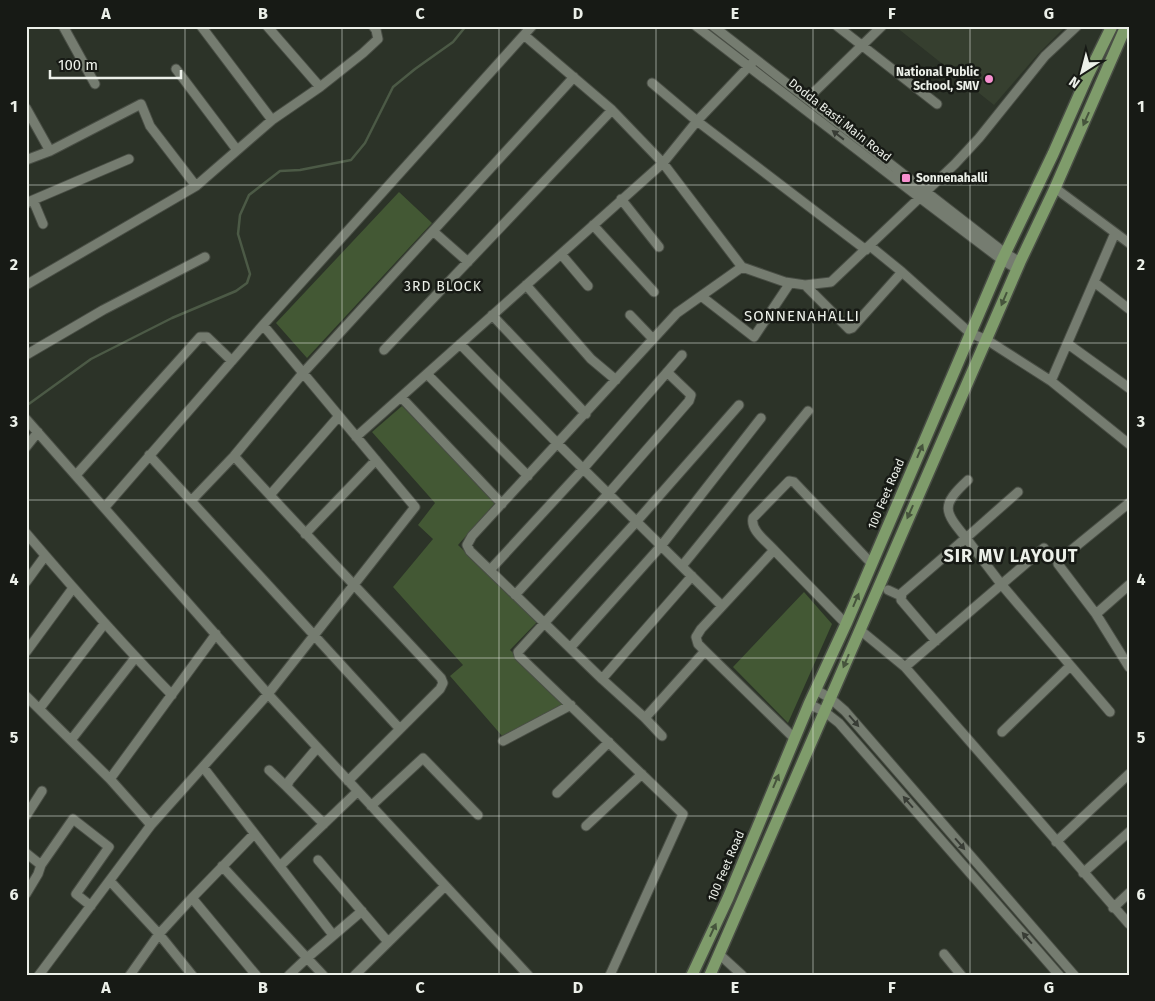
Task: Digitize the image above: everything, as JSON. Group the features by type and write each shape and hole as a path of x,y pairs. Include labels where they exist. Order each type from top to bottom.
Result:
{"main road":[{"name":"100 Feet Road","path":"692,975 728,898 794,738 846,624 1003,256 1049,163 1088,74 1112,26"},
{"path":"710,975 1018,265 1055,188 1126,26"}],"street":[{"path":"62,26 95,84"},
{"path":"201,26 272,120"},
{"path":"267,26 320,87"},
{"path":"26,285 196,186 272,120 320,87 363,53 378,39 376,30 372,26"},
{"path":"105,507 263,325 532,26"},
{"name":"Dodda Basti Main Road","path":"696,26 807,100 923,195"},
{"name":"Dodda Basti Main Road","path":"712,26 752,63 1003,256 1018,265"},
{"path":"837,26 937,104"},
{"path":"807,100 882,26"},
{"path":"524,35 612,110 663,163 742,266 790,283 805,285 831,282 868,248 979,138 1045,56 1077,26"},
{"path":"356,436 663,163 697,121 752,63"},
{"path":"176,69 238,150"},
{"path":"191,501 234,456 303,373 574,77"},
{"path":"652,83 697,121 902,272 970,333 987,340 1051,381 1129,443"},
{"path":"26,160 50,151 141,104 150,126 196,186"},
{"path":"26,108 50,151"},
{"path":"384,350 612,110"},
{"path":"43,224 30,201 129,159"},
{"path":"1055,188 1115,234 1127,239"},
{"path":"621,200 659,247"},
{"path":"594,224 654,292"},
{"path":"433,231 468,262"},
{"path":"1051,381 1115,234"},
{"path":"561,254 588,286"},
{"path":"26,354 103,310 205,257"},
{"path":"662,736 646,718 602,679 470,550 468,542 677,313 742,266"},
{"path":"805,285 849,329 852,328 902,272"},
{"path":"1094,282 1129,309"},
{"path":"701,296 754,337 790,283"},
{"path":"526,285 591,359 616,380"},
{"path":"492,315 586,414"},
{"path":"630,315 653,339"},
{"path":"39,975 151,826 268,694 415,507 263,325"},
{"path":"76,475 200,337 207,337 232,361"},
{"path":"460,344 722,606"},
{"path":"1068,344 1129,388"},
{"path":"490,570 583,469 682,355"},
{"path":"515,595 608,494 690,399 691,395 667,372"},
{"path":"427,374 528,476"},
{"path":"401,397 502,504"},
{"path":"610,975 682,814 519,654 519,650 637,521 739,405"},
{"path":"682,566 808,411"},
{"path":"270,496 339,416"},
{"path":"570,648 661,546 761,418"},
{"path":"28,421 268,694 528,975"},
{"path":"26,447 38,432"},
{"path":"149,455 399,728"},
{"path":"234,456 441,678 443,683 440,689 348,781"},
{"path":"305,534 376,460"},
{"path":"968,480 950,499 948,508 950,518 1001,584 1110,712"},
{"path":"846,624 755,529 752,523 753,518 789,482 794,482 872,563"},
{"path":"936,641 901,600 902,593 1018,492"},
{"path":"1129,503 1058,561 1058,564 1096,614 1129,667"},
{"path":"26,533 135,658 172,695"},
{"path":"905,667 1044,548"},
{"path":"774,550 701,628 696,638 698,644 794,738"},
{"path":"26,582 45,556"},
{"path":"602,679 692,576"},
{"path":"1096,614 1129,585"},
{"path":"26,652 72,588"},
{"path":"888,590 901,596"},
{"path":"40,708 105,623"},
{"path":"860,630 905,667 1113,908 1129,924"},
{"path":"110,779 216,634"},
{"path":"646,718 705,651"},
{"path":"71,740 135,658"},
{"path":"1002,732 1070,666"},
{"path":"816,690 830,698 845,711 1074,975"},
{"path":"26,696 110,779 151,826"},
{"path":"809,704 825,712 839,723 1059,975"},
{"path":"503,741 571,705"},
{"path":"557,793 610,742"},
{"path":"287,787 289,781 317,748"},
{"path":"371,806 423,758 478,815"},
{"path":"203,767 333,935"},
{"path":"269,770 324,824"},
{"path":"586,826 642,774"},
{"path":"1056,842 1129,774"},
{"path":"26,816 42,791"},
{"path":"280,866 358,791"},
{"path":"26,894 41,865 73,819 109,847 76,894 91,906"},
{"path":"1083,873 1129,832"},
{"path":"130,975 159,934 254,834"},
{"path":"26,853 41,865"},
{"path":"318,860 388,942"},
{"path":"222,866 323,975"},
{"path":"110,880 159,934 192,975"},
{"path":"354,975 445,886"},
{"path":"1113,908 1129,893"},
{"path":"192,898 256,975"},
{"path":"289,975 362,911"},
{"path":"719,954 742,975"},
{"path":"944,954 962,975"}],"shaded area":[{"name":"National Public School, SMV","path":"1066,26 1038,54 994,105 896,27"}],"green space":[{"path":"399,192 432,223 307,358 276,323"},
{"path":"402,406 496,502 458,545 537,622 510,650 566,704 503,737 450,676 463,665 393,587 433,539 418,525 435,503 372,432"},
{"path":"804,592 832,624 788,723 733,667"}],"waterway":[{"path":"26,406 91,359 172,318 236,291 247,283 250,274 238,234 240,215 249,195 280,171 300,170 351,160 365,143 393,87 453,42 466,26"}],"place":[{"name":"National Public School, SMV","path":"989,79"},
{"name":"Sonnenahalli","path":"906,178"}],"district":[{"name":"3RD BLOCK","path":"443,286"},
{"name":"SONNENAHALLI","path":"802,316"},
{"name":"SIR MV LAYOUT","path":"1011,556"}]}
